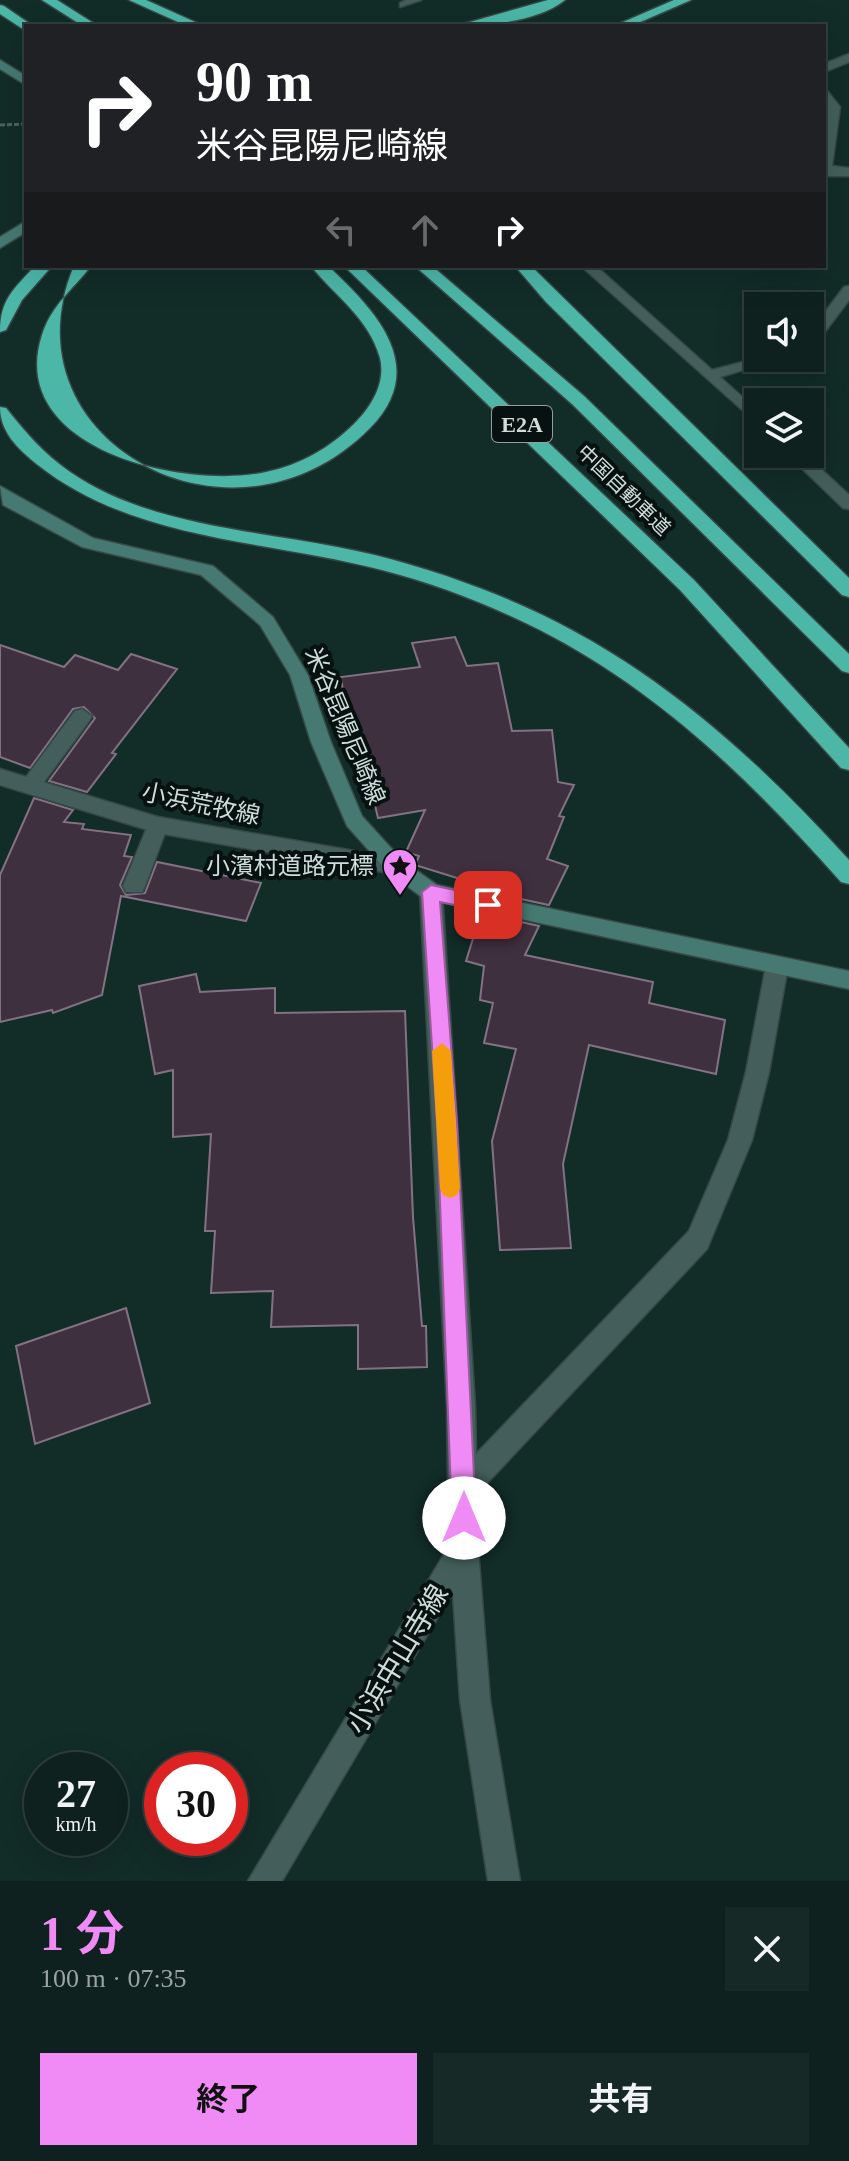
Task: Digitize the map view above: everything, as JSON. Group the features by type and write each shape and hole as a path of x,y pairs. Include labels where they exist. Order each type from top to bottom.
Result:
{"highway":[{"path":"48,0 89,24"},
{"path":"135,0 193,24"},
{"path":"471,24 533,11 559,0"},
{"path":"625,24 685,0"},
{"path":"0,9 24,24"},
{"path":"514,24 533,11"},
{"path":"0,327 15,298 42,268"},
{"path":"81,268 37,322 29,371 35,393 52,419 78,444 109,463 147,476 194,484 235,483 290,471 324,457 362,429 381,404 388,380 388,359 375,329 321,268"},
{"name":"中国自動車道","path":"354,268 687,585 849,762"},
{"name":"中国自動車道","path":"425,268 578,400 849,666"},
{"path":"525,268 552,299 849,590"},
{"path":"0,412 37,457 79,485 117,502 167,518 407,569 472,592 570,636 653,690 753,771 849,875"}],"main road":[{"path":"0,64 24,80"},
{"path":"0,244 24,226"},
{"name":"米谷昆陽尼崎線","path":"0,491 9,501 88,543 207,570 267,621 299,675 321,742 354,820 395,866 431,892 849,980"}],"street":[{"path":"826,67 849,58"},
{"path":"826,94 834,107 826,157"},
{"path":"826,170 849,172"},
{"path":"590,268 744,406"},
{"path":"824,323 849,290"},
{"path":"710,375 744,366"},
{"path":"810,468 849,504"},
{"path":"31,785 82,716"},
{"name":"小浜荒牧線","path":"0,777 158,825 395,866"},
{"path":"134,886 158,825"},
{"path":"431,892 465,1486 464,1549 475,1700 504,1881"},
{"path":"465,1486 698,1240 722,1196 742,1139 753,1100 777,966"},
{"name":"小浜中山寺線","path":"264,1881 464,1549"}],"path":[{"path":"0,125 24,124"}],"building":[{"path":"455,637 467,666 498,663 512,731 552,730 558,782 574,785 559,816 564,817 547,859 568,866 549,905 488,892 489,888 415,865 419,856 406,852 425,810 378,818 372,792 364,793 360,762 353,762 341,677 420,667 412,643"},
{"path":"0,645 64,667 75,655 118,670 131,654 177,669 112,753 116,754 87,792 49,781 95,718 84,707 73,709 30,768 0,757"},
{"path":"34,798 73,810 64,822 84,824 82,829 131,835 124,856 132,857 120,885 126,895 145,893 157,862 261,883 246,921 121,896 102,995 53,1013 52,1010 0,1022 0,875"},
{"path":"481,913 539,926 525,955 653,982 649,1003 725,1020 716,1074 589,1045 563,1164 571,1248 500,1250 492,1141 516,1049 484,1043 493,1003 480,1000 484,966 466,961"},
{"path":"196,974 200,992 275,988 275,1013 405,1011 413,1217 422,1326 426,1326 427,1367 358,1369 358,1325 271,1327 273,1291 211,1293 215,1231 205,1231 211,1134 173,1137 173,1070 155,1074 139,986"},
{"path":"126,1308 150,1403 35,1444 16,1346"}],"slow traffic":[{"path":"442,1051 450,1188"}],"place":[{"name":"小濱村道路元標","path":"400,897"}],"route":[{"path":"464,1518 447,1123 431,892 488,905"}]}
